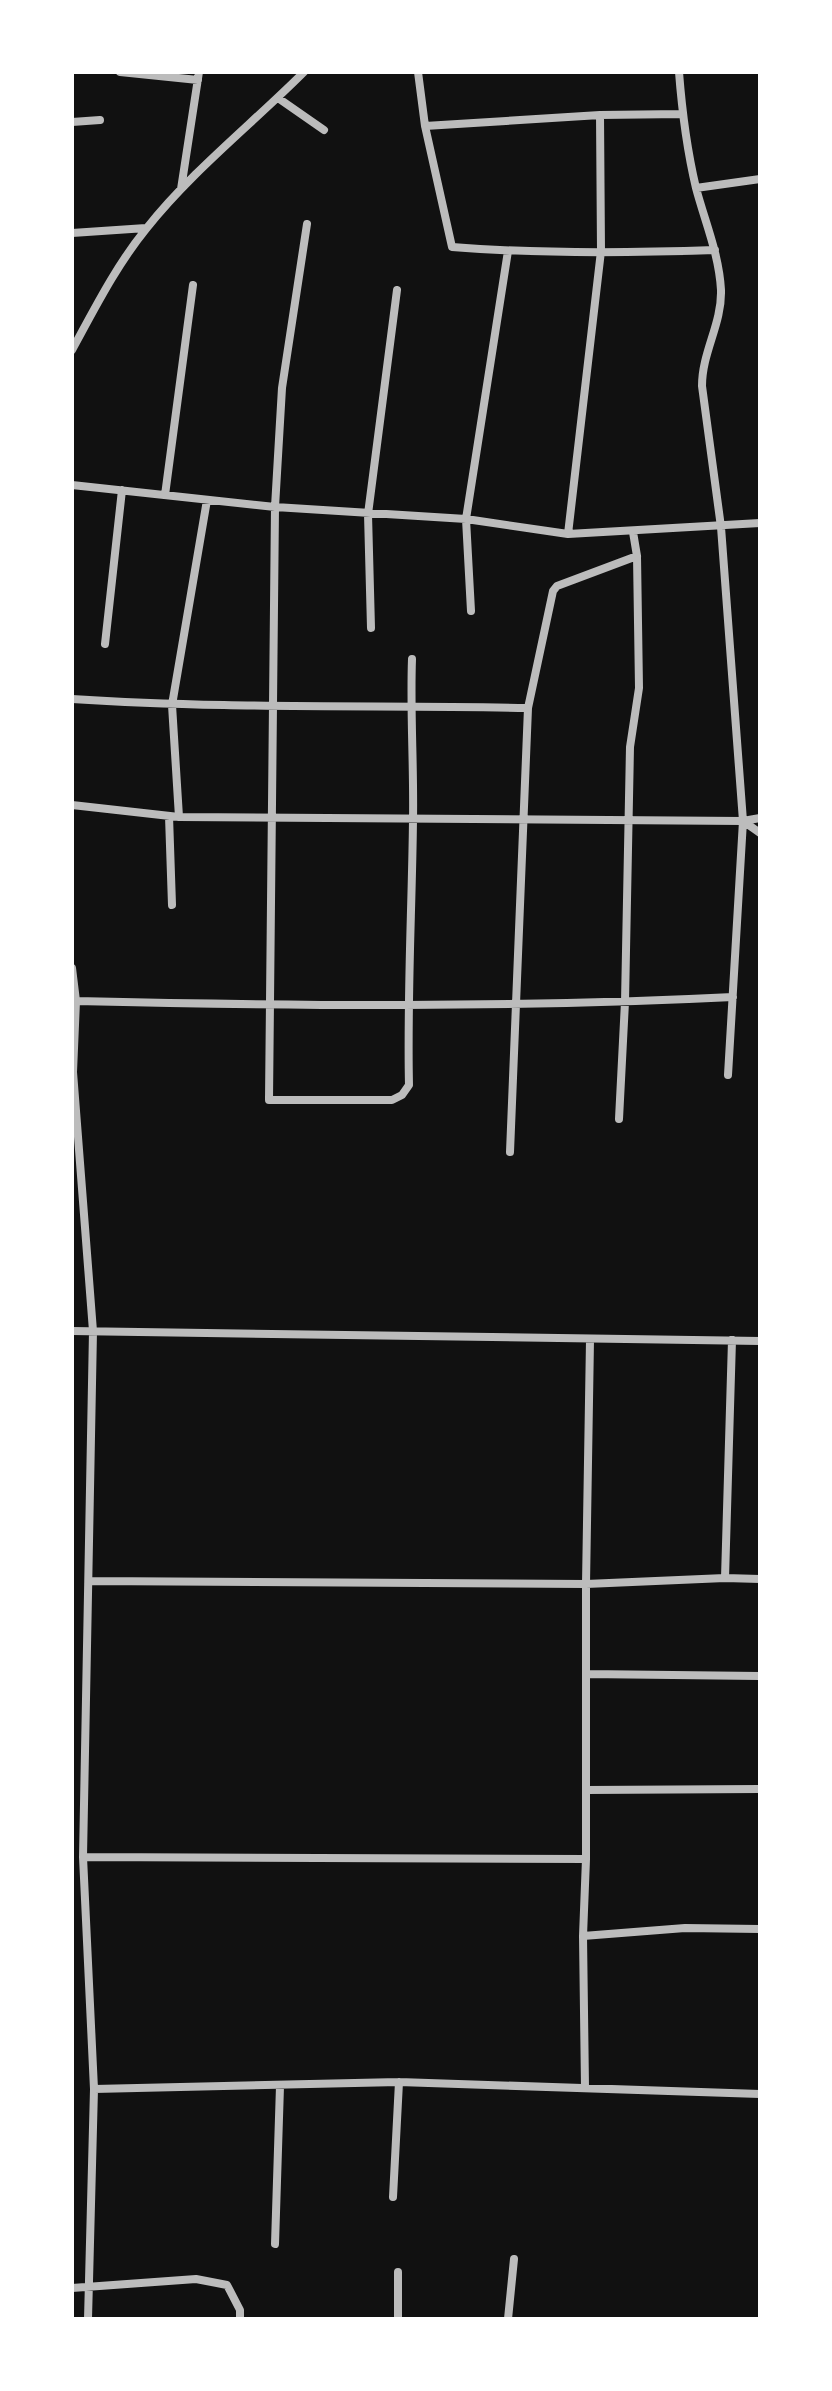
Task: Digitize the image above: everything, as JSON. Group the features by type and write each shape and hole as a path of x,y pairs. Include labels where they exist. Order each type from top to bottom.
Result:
{"street":[{"path":"120,72 198,76 181,190"},
{"path":"72,350 112,275 146,228 181,190 304,72"},
{"path":"418,72 425,126 452,247 508,251 715,250"},
{"path":"679,72 682,114 696,188 715,250 721,291 718,321 702,368 702,386 721,527 743,821 728,1075"},
{"path":"278,98 324,130"},
{"path":"425,126 600,115 682,114"},
{"path":"568,534 601,251 600,115"},
{"path":"72,122 100,120"},
{"path":"696,188 760,179"},
{"path":"307,224 282,388 275,507 269,1100 392,1100 402,1095 409,1085 407,1004 413,818 412,659"},
{"path":"72,233 146,228"},
{"path":"471,611 466,519 508,251"},
{"path":"165,495 193,285"},
{"path":"371,628 368,514 397,290"},
{"path":"72,485 275,507 466,519 568,534 760,523"},
{"path":"105,644 122,490"},
{"path":"172,905 172,705 207,500"},
{"path":"619,1119 625,1002 630,747 639,688 637,556 633,532"},
{"path":"510,1152 528,708 553,591 564,583 637,556"},
{"path":"72,699 172,705 528,708"},
{"path":"72,805 174,817 274,819 743,821 760,818"},
{"path":"743,821 760,833"},
{"path":"72,968 76,1001 72,1072 93,1331 83,1857 94,2089 88,2319"},
{"path":"76,1001 270,1005 625,1002 733,997"},
{"path":"72,1208 83,1208"},
{"path":"72,1331 760,1341"},
{"path":"585,2087 583,1936 590,1340"},
{"path":"725,1578 732,1340"},
{"path":"90,1581 586,1584 760,1579"},
{"path":"586,1674 760,1676"},
{"path":"586,1790 760,1789"},
{"path":"83,1857 586,1859"},
{"path":"583,1936 685,1928 760,1929"},
{"path":"94,2089 399,2082 760,2094"},
{"path":"393,2197 399,2082"},
{"path":"275,2244 280,2086"},
{"path":"508,2319 514,2259"},
{"path":"398,2272 398,2319"},
{"path":"72,2288 196,2279 227,2285 240,2310 240,2319"}]}
